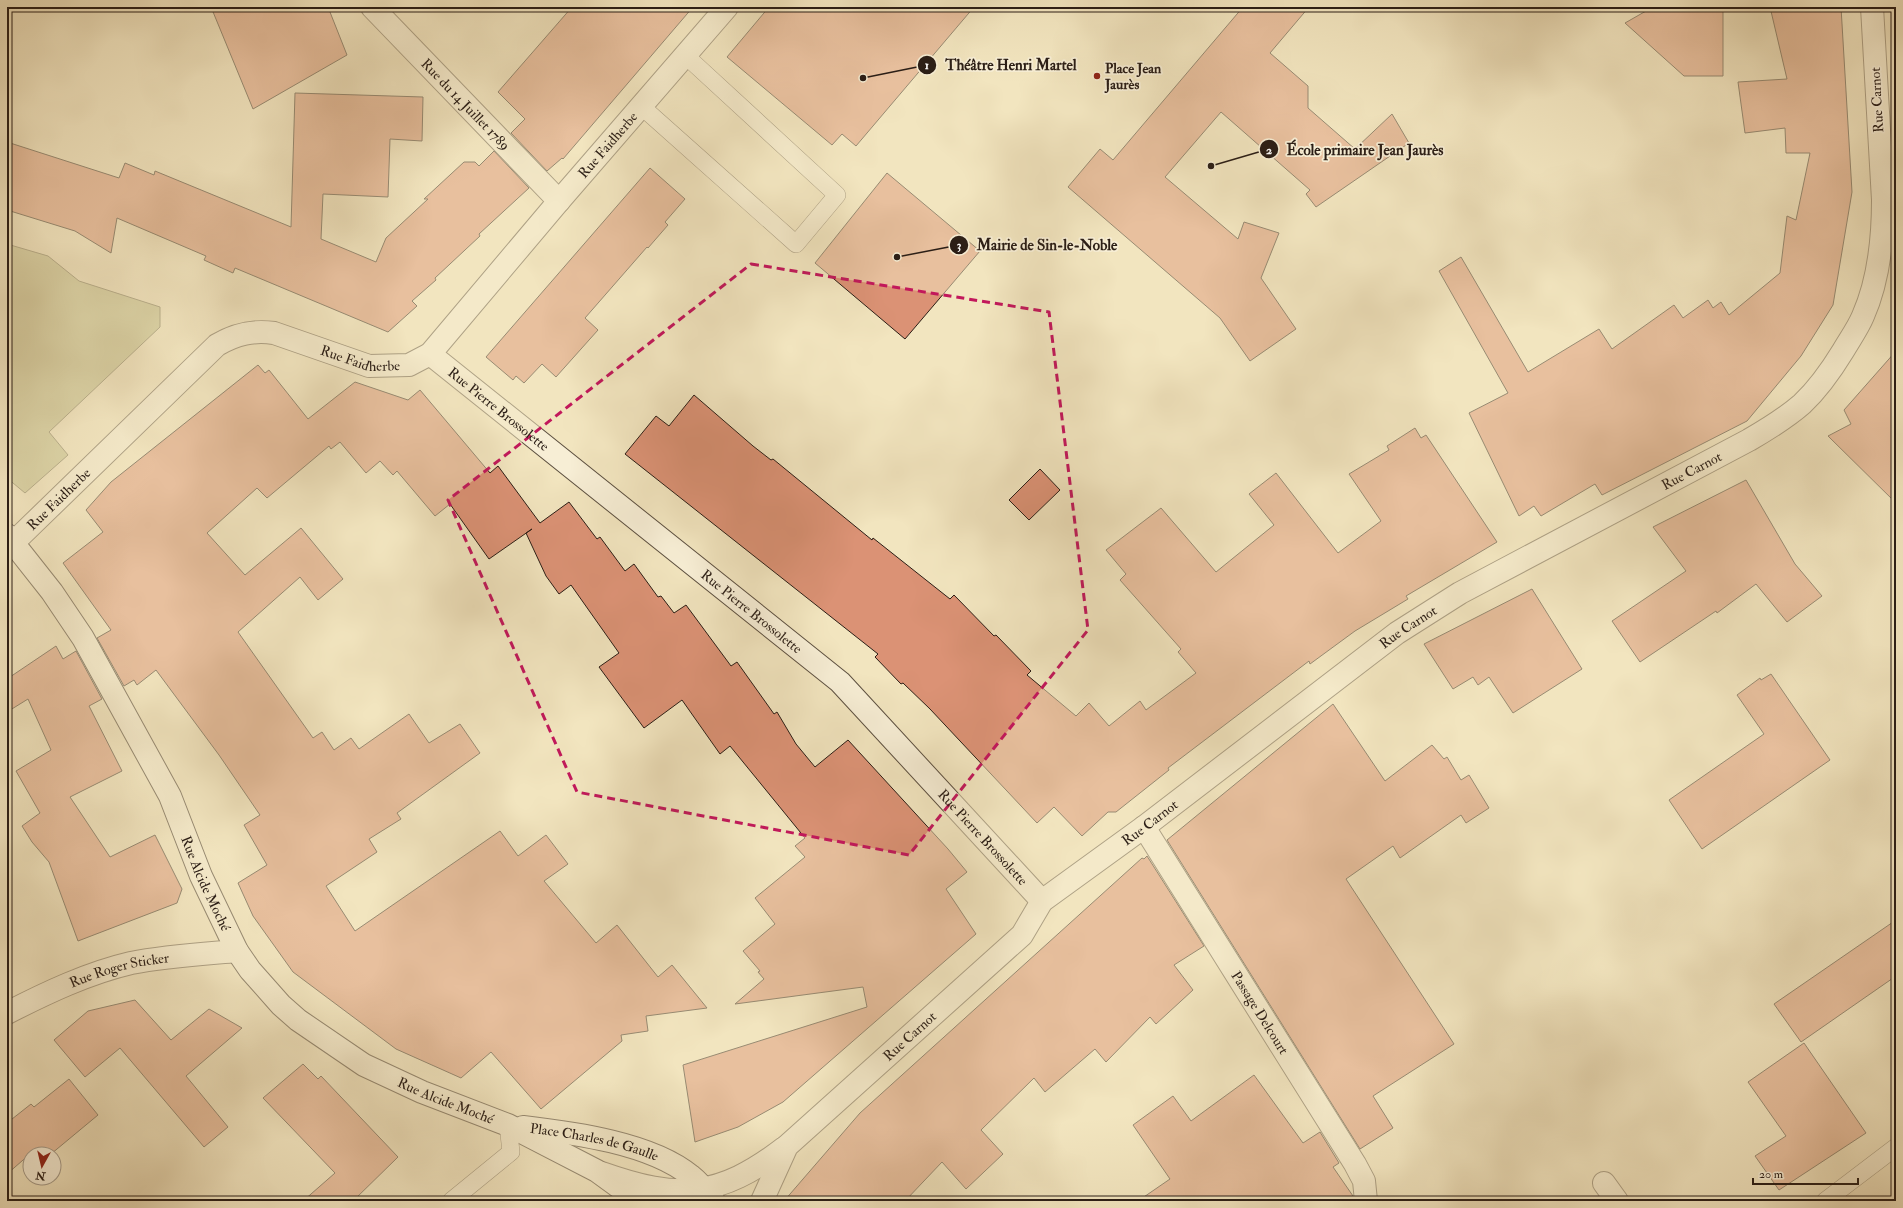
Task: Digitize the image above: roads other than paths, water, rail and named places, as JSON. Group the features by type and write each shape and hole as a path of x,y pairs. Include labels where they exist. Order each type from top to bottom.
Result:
{"street":[{"name":"Rue du 14 Juillet 1789","path":"372,7 559,201"},
{"name":"Rue Faidherbe","path":"10,539 217,345 231,337 261,331 274,333 369,366 388,367 409,365 430,354 559,201 727,7"},
{"name":"Rue Carnot","path":"762,1201 787,1146 1022,935 1042,901 1144,827 1342,675 1429,611 1460,593 1749,440 1786,417 1803,403 1836,363 1863,317 1871,294 1879,257 1883,226 1883,200 1872,7"},
{"name":"Rue Pierre Brossolette","path":"430,354 840,682 1042,901"},
{"name":"Rue Alcide Moché","path":"10,539 52,592 83,638 170,796 201,876 237,951 250,970 281,1005 298,1020 339,1050 364,1065 422,1092 508,1125"},
{"name":"Passage Delcourt","path":"1144,827 1355,1164 1364,1181 1366,1201"},
{"name":"Rue Roger Sticker","path":"7,1013 42,995 80,980 132,963 237,951"},
{"name":"Place Charles de Gaulle","path":"508,1125 597,1171 619,1187 633,1201"},
{"name":"Place Charles de Gaulle","path":"508,1125 565,1132 651,1154 672,1164 691,1176 709,1195"},
{"path":"597,1171 647,1187 709,1195 760,1167 787,1146"},
{"path":"1604,1183 1617,1201"}],"lane":[{"path":"641,106 796,244 837,196 686,56"},
{"path":"451,1201 511,1152 508,1125"},
{"path":"1825,1201 1896,1147"}],"place":[{"name":"Place Jean Jaurès","path":"1097,76"},
{"name":"Théâtre Henri Martel","path":"863,78"},
{"name":"École primaire Jean Jaurès","path":"1211,166"},
{"name":"Mairie de Sin-le-Noble","path":"897,257"}]}
